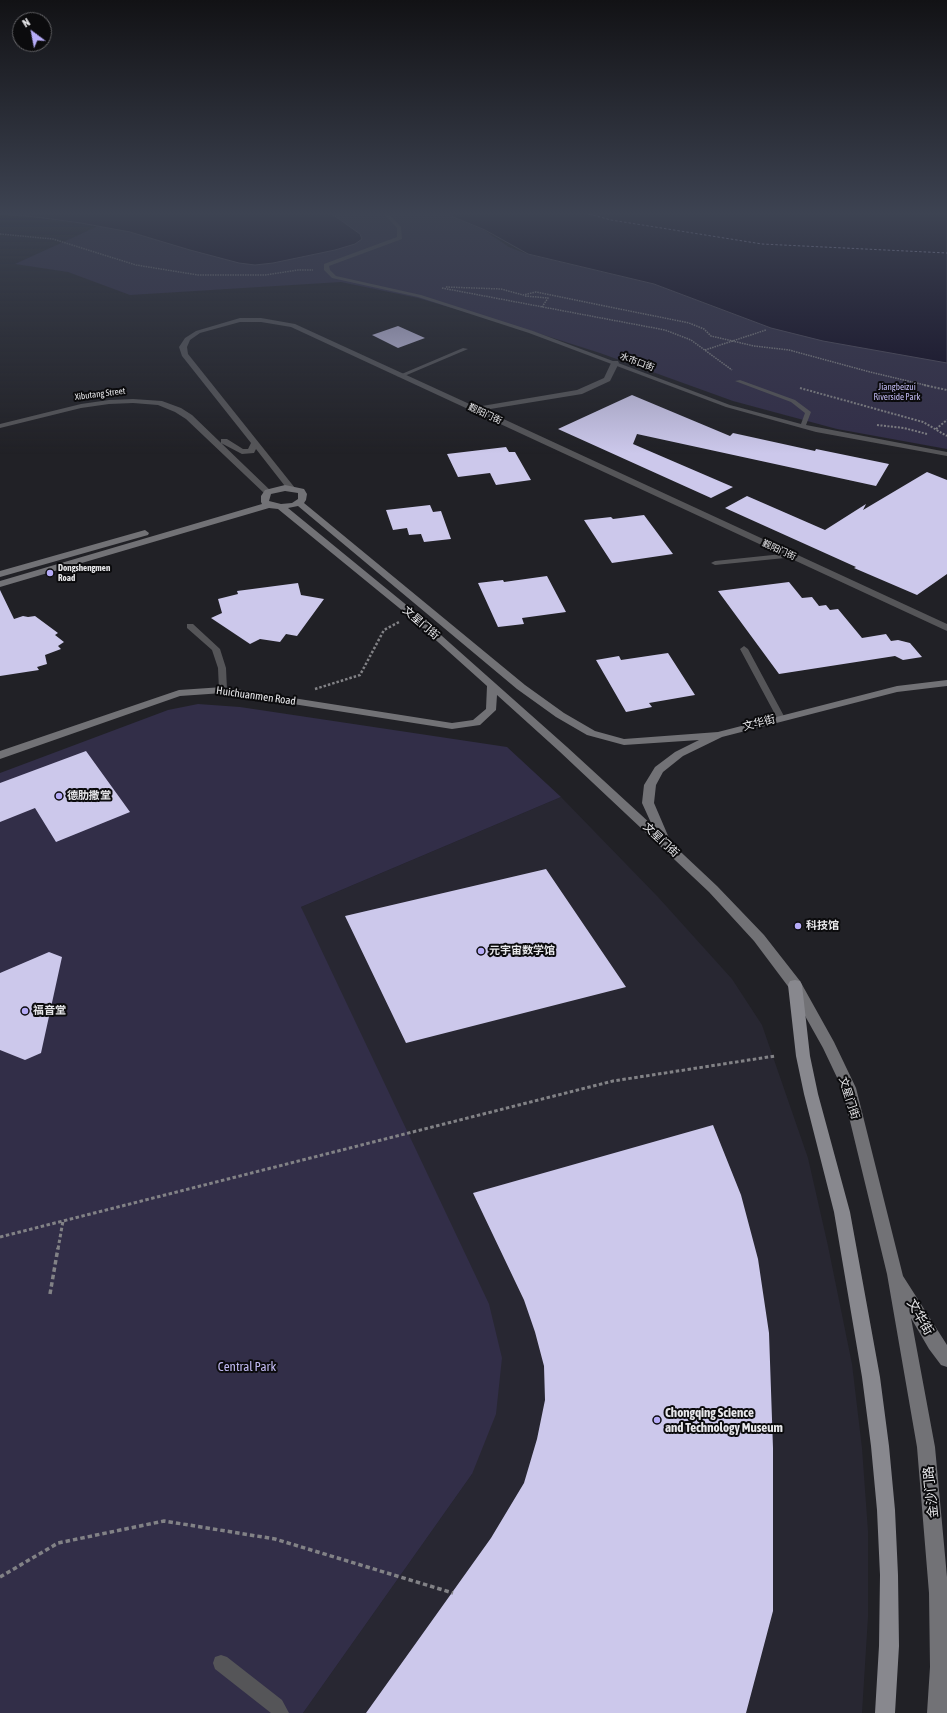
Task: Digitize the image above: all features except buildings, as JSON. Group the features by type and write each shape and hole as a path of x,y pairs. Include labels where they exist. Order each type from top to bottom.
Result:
{"main road":[{"path":"795,985 803,1056 811,1094 842,1212 871,1377 880,1446 886,1510 889,1575 885,1713"}],"street":[{"name":"觐阳门街","path":"291,488 185,354 183,347 187,339 198,332 240,320 279,322 293,326 400,376 476,409 947,628"},
{"path":"476,409 579,392 607,379 615,363"},
{"name":"Xibutang Street","path":"0,426 81,406 108,402 133,401 159,404 178,410 204,430 270,501"},
{"path":"204,430 242,452 251,451 255,444"},
{"path":"0,574 270,501 299,503 302,500 303,494 297,489 279,488 270,501 0,584"},
{"name":"文星门街","path":"270,501 412,614 492,685 666,844 713,889 759,938 795,985 829,1046 848,1088 895,1274"},
{"name":"文星门街","path":"299,503 521,687 560,715 590,733 624,742 718,735"},
{"name":"文华街","path":"666,844 648,803 650,785 659,770 679,754 718,735 781,718 897,690 947,683"},
{"name":"Huichuanmen Road","path":"0,756 179,694 223,690 452,726 476,723 490,710 492,685"},
{"name":"文华街","path":"895,1274 935,1343 947,1359"},
{"name":"金沙门路","path":"895,1274 926,1447 934,1523 940,1623 940,1666 937,1713"}],"lane":[{"name":"水市口街","path":"410,294 531,332 728,406 803,426 947,454"},
{"path":"400,376 465,348"},
{"path":"738,381 793,400 808,412 803,426"},
{"path":"715,563 792,555"},
{"path":"190,626 216,649 222,668 223,690"},
{"path":"744,649 781,718"},
{"path":"221,1664 276,1706 281,1713"}],"path":[{"path":"519,294 548,298 542,306"},
{"path":"523,295 528,294"},
{"path":"546,294 689,323 704,329 712,336 734,342 789,350 870,372 947,390"},
{"path":"705,350 734,342 766,330"},
{"path":"936,429 947,420"},
{"path":"283,700 360,675 384,630 412,614"},
{"path":"0,1237 613,1081 775,1056"},
{"path":"50,1294 62,1221"},
{"path":"0,1577 58,1543 164,1521 275,1539 453,1593"}],"shaded area":[{"path":"680,294 947,294 947,363 823,341 771,328"},
{"path":"561,797 658,897 732,979 762,1025 808,1158 852,1364 862,1448 868,1531 868,1617 862,1713 303,1713 472,1474 301,907"}],"green space":[{"path":"127,294 147,294 130,295"},
{"name":"Jiangbeizui Riverside Park","path":"398,294 680,294 771,328 820,332 947,353 947,449 837,429 733,401 600,353 418,298"},
{"name":"Central Park","path":"198,704 240,707 507,747 561,797 301,907 489,1304 502,1358 496,1414 472,1474 303,1713 0,1713 0,773 168,710"}],"place":[{"name":"Dongshengmen Road","path":"50,573"},
{"name":"德肋撒堂","path":"59,796"},
{"name":"科技馆","path":"798,926"},
{"name":"元宇宙数学馆","path":"481,951"},
{"name":"福音堂","path":"25,1011"},
{"name":"Chongqing Science and Technology Museum","path":"657,1420"}]}
